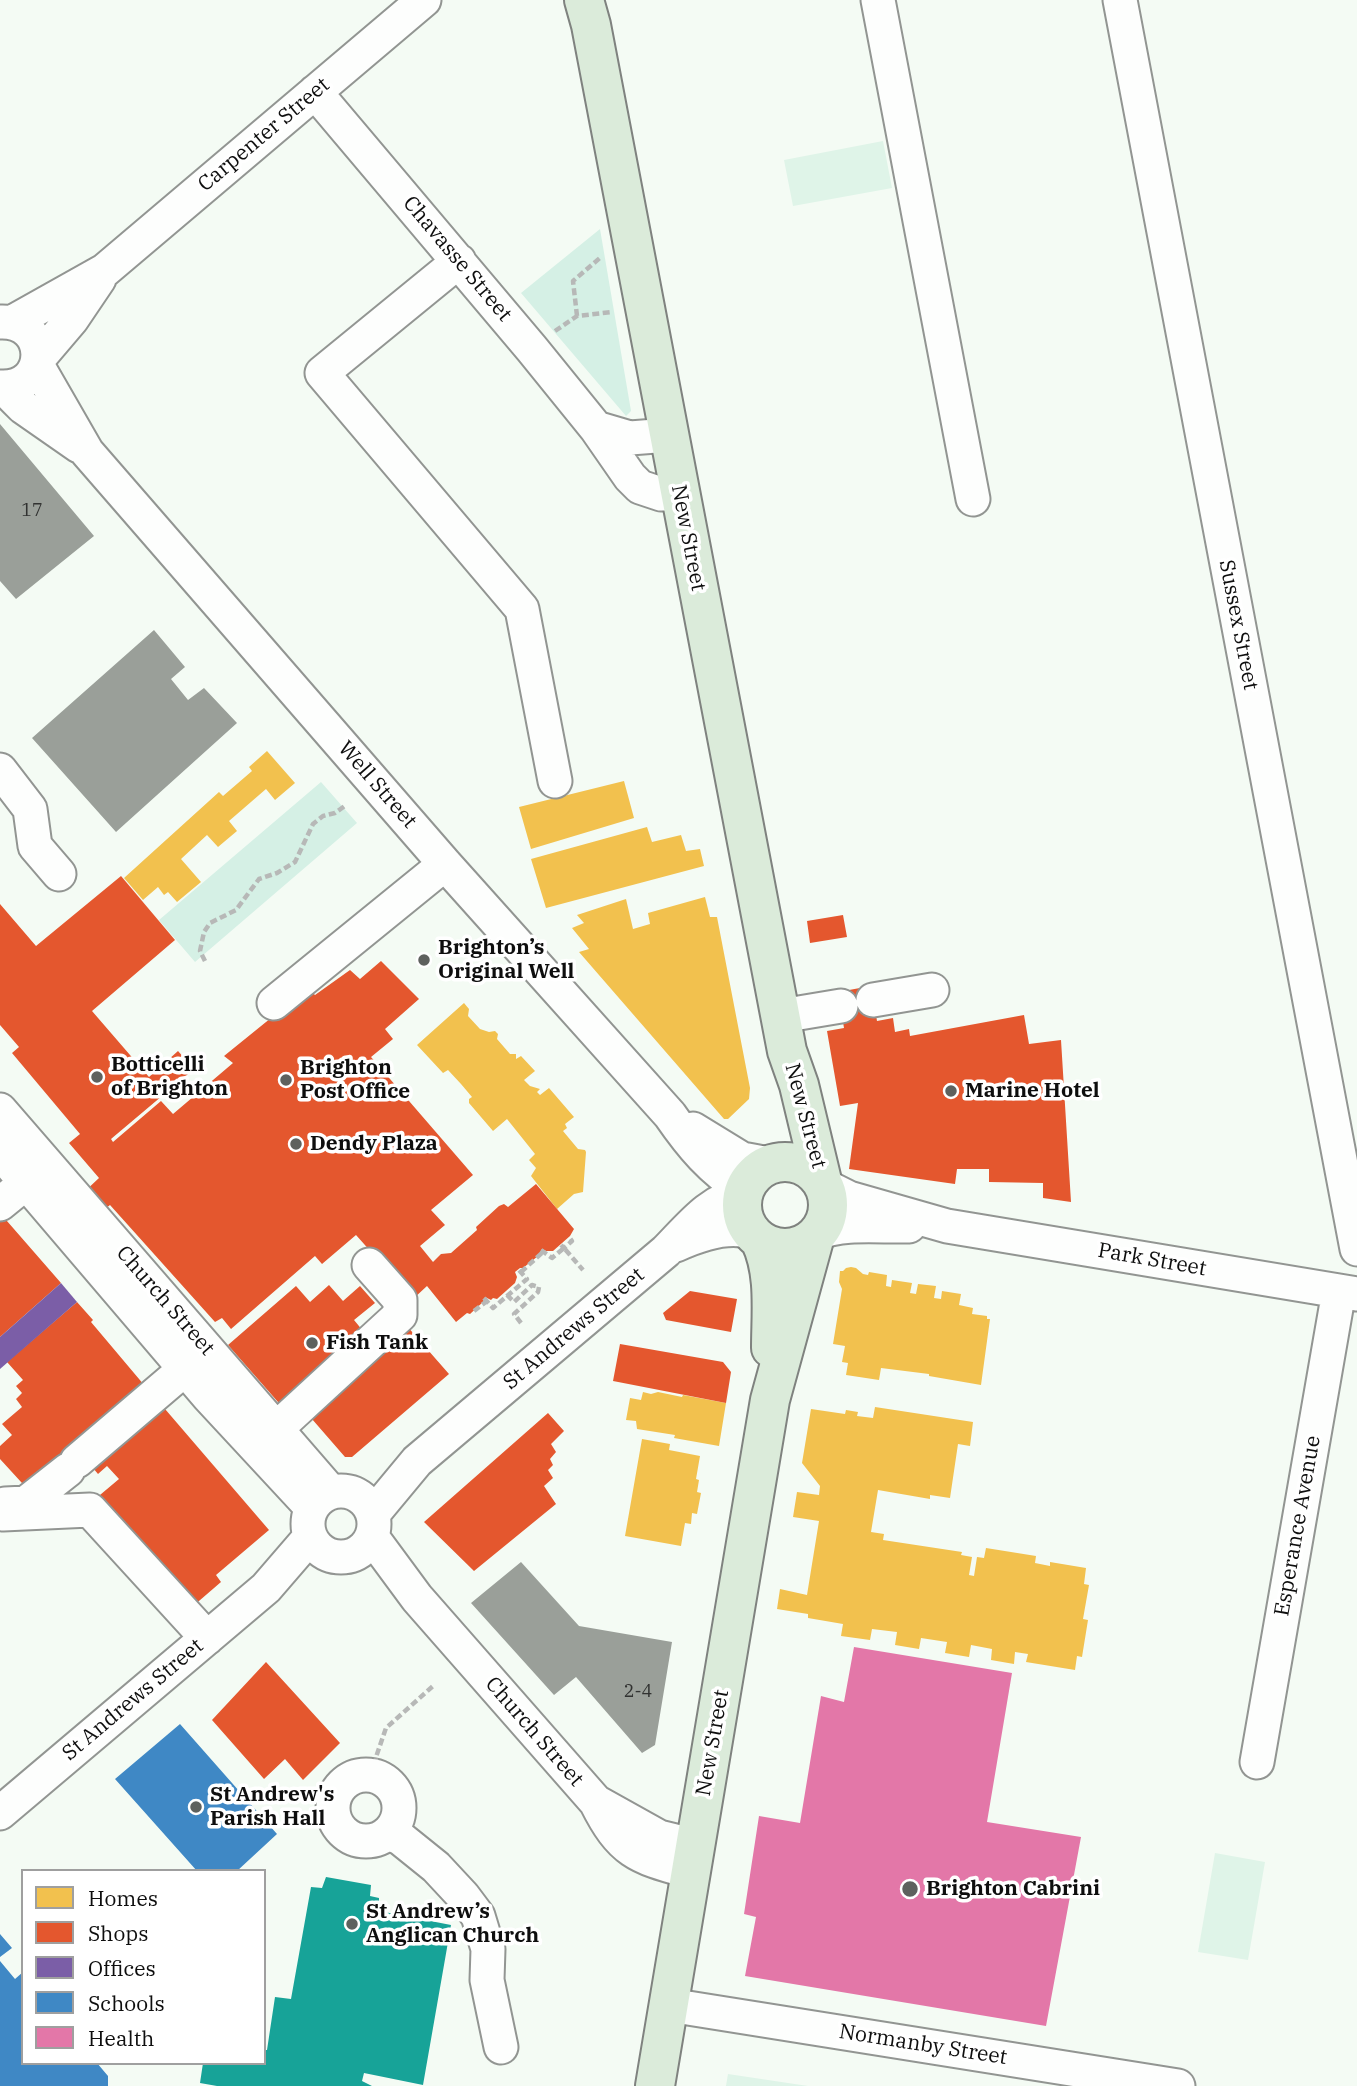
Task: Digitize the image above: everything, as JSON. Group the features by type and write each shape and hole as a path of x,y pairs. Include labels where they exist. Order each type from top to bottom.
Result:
{"main road":[{"name":"New Street","path":"589,9 784,1033 823,1184"},
{"name":"New Street","path":"758,1178 782,1137 784,1033"},
{"path":"794,1162 816,1174 823,1184 829,1202 823,1226 816,1235 792,1248 775,1247 756,1236 742,1210 758,1178 794,1162"},
{"name":"New Street","path":"655,2086 770,1400 816,1235"},
{"name":"New Street","path":"756,1236 767,1258 770,1272 770,1400"}],"street":[{"name":"Carpenter Street","path":"5,320 104,271 424,0"},
{"path":"878,0 973,499"},
{"name":"Sussex Street","path":"1120,0 1357,1249"},
{"name":"Chavasse Street","path":"315,92 532,349 596,428 630,477 640,487 661,494 680,494"},
{"path":"459,261 322,373 522,609 555,781"},
{"name":"Carpenter Street","path":"2,387 14,387 32,375 37,362 72,319 104,271"},
{"name":"Well Street","path":"5,320 22,326 36,340 37,362 87,452 446,864 670,1115 694,1150 724,1177 758,1178 749,1161 670,1115"},
{"name":"Well Street","path":"2,387 23,407 87,452"},
{"path":"596,428 630,438 668,435"},
{"path":"0,770 30,809 35,846 59,874"},
{"path":"274,1003 446,864"},
{"path":"873,1000 932,990"},
{"path":"784,1033 841,1006"},
{"name":"Church Street","path":"0,1110 37,1173 186,1369 245,1437 342,1524 417,1598 596,1802 604,1819 629,1849 648,1859 693,1859"},
{"path":"659,1257 699,1191 700,1168 694,1150"},
{"name":"Church Street","path":"0,1152 37,1173 276,1429 342,1524"},
{"path":"0,1204 37,1173"},
{"name":"St Andrews Street","path":"0,1812 659,1257 689,1226 758,1178"},
{"name":"Park Street","path":"823,1184 849,1198 947,1226 1348,1292"},
{"name":"Park Street","path":"816,1235 828,1229 846,1227 947,1226"},
{"name":"St Andrews Street","path":"659,1257 683,1242 720,1231 737,1229 756,1236"},
{"path":"276,1429 400,1315 400,1300 369,1265"},
{"name":"Esperance Avenue","path":"1257,1762 1348,1292"},
{"path":"0,1504 26,1503 186,1369"},
{"path":"0,1511 3,1514 90,1510 207,1638"},
{"path":"357,1776 376,1776 386,1782 398,1797 399,1813 396,1824 388,1833 369,1842 357,1841 343,1832 336,1823 332,1807 341,1785 357,1776"},
{"path":"388,1833 400,1838 436,1867 478,1916 488,1949 487,1980 501,2048"},
{"name":"Normanby Street","path":"669,2005 1178,2086"}],"path":[{"path":"577,316 573,281 630,230"},
{"path":"532,349 577,316 644,307"},
{"path":"205,961 200,951 204,932 210,923 236,910 259,879 277,873 295,862 313,824 346,805"},
{"path":"474,1311 485,1300 493,1308 512,1288 527,1279 519,1271 542,1251 552,1258 562,1246 572,1241 569,1237"},
{"path":"562,1246 583,1270"},
{"path":"507,1295 514,1302 532,1286 539,1287 538,1292 514,1314 521,1323"},
{"path":"376,1776 376,1757 386,1728 433,1686"}],"green space":[{"path":"883,141 892,188 793,206 784,160"},
{"path":"600,229 631,411 626,416 521,293"},
{"path":"321,782 357,823 195,962 159,920"},
{"path":"1215,1853 1265,1862 1248,1960 1198,1952"},
{"path":"728,2074 808,2086 726,2086"}],"building: Homes":[{"path":"267,751 295,783 275,800 266,789 229,821 237,831 218,847 207,835 181,859 201,882 177,902 168,892 164,895 158,887 143,900 124,878 219,792 223,796 252,771 249,767"},
{"path":"624,781 634,818 531,849 519,807"},
{"path":"647,827 652,842 681,835 686,851 700,849 704,866 546,908 531,859"},
{"path":"705,897 710,917 717,917 750,1088 749,1099 728,1119 724,1119 579,952 589,949 572,928 584,923 577,915 626,899 633,929 650,924 648,913"},
{"path":"464,1003 469,1009 468,1016 480,1029 495,1031 498,1034 497,1039 510,1054 516,1054 516,1059 521,1056 535,1071 524,1080 530,1086 540,1089 537,1092 540,1095 549,1088 574,1117 565,1124 567,1128 563,1131 578,1149 586,1152 583,1192 574,1194 557,1209 531,1176 536,1168 529,1160 535,1154 507,1119 493,1131 469,1103 472,1097 461,1084 448,1070 443,1073 417,1045"},
{"path":"851,1267 863,1274 868,1275 869,1272 887,1275 886,1286 891,1287 892,1280 912,1283 910,1293 916,1294 918,1284 936,1286 934,1298 941,1299 942,1291 961,1294 959,1305 973,1308 972,1314 987,1316 987,1319 990,1319 981,1385 929,1374 881,1368 879,1380 846,1375 848,1363 842,1362 845,1346 833,1344 842,1289 839,1282 840,1271"},
{"path":"643,1392 683,1395 726,1403 719,1446 637,1429 636,1421 626,1420 630,1398 641,1400"},
{"path":"875,1407 973,1422 970,1446 958,1444 950,1498 930,1495 930,1499 878,1490 871,1532 884,1534 883,1540 962,1552 961,1555 972,1557 969,1575 974,1576 977,1557 984,1558 986,1548 1036,1556 1035,1563 1050,1566 1050,1562 1086,1568 1084,1584 1089,1585 1083,1619 1088,1620 1082,1657 1077,1656 1075,1670 1026,1662 1028,1654 1015,1652 1014,1664 991,1660 992,1649 971,1645 969,1657 945,1653 947,1642 921,1638 919,1649 895,1645 897,1632 872,1629 870,1640 841,1636 843,1624 777,1609 780,1589 807,1595 819,1521 793,1517 797,1492 819,1495 820,1486 802,1463 811,1409 845,1414 846,1410 858,1412 857,1416 873,1418"},
{"path":"642,1439 670,1444 669,1450 700,1456 696,1479 699,1480 697,1492 701,1493 697,1514 692,1513 691,1524 685,1523 681,1546 625,1536"}],"building: Shops":[{"path":"121,876 175,940 92,1011 149,1077 178,1051 194,1069 111,1139 113,1142 161,1101 173,1114 233,1063 224,1056 308,988 315,995 350,970 360,979 381,961 419,999 385,1029 393,1039 371,1057 473,1175 431,1210 445,1225 420,1246 433,1262 441,1254 451,1253 499,1206 504,1204 508,1207 536,1184 574,1229 570,1236 553,1251 542,1249 538,1256 515,1272 515,1283 497,1299 485,1297 470,1314 467,1313 456,1322 427,1286 413,1299 356,1235 322,1264 315,1256 231,1329 222,1318 215,1322 110,1205 100,1213 83,1193 99,1178 69,1143 80,1134 12,1053 19,1047 0,1025 0,904 36,946"},
{"path":"843,915 847,937 810,943 807,921"},
{"name":"Marine Hotel","path":"871,986 877,1021 893,1018 895,1032 909,1029 910,1036 1024,1015 1029,1044 1061,1040 1071,1202 1043,1198 1043,1183 989,1182 989,1169 957,1169 955,1184 849,1169 858,1103 840,1106 827,1031 844,1028 838,992"},
{"path":"0,1213 61,1283 0,1337"},
{"path":"329,1285 343,1301 360,1286 375,1303 354,1320 368,1337 285,1410 228,1345 296,1286 310,1302"},
{"path":"690,1291 737,1299 731,1332 666,1320 663,1313"},
{"path":"77,1302 150,1392 32,1494 0,1459 0,1446 12,1435 2,1424 22,1407 16,1399 22,1393 16,1386 23,1380 7,1362"},
{"path":"406,1325 449,1374 352,1457 345,1457 305,1411"},
{"path":"620,1344 723,1362 731,1372 726,1403 613,1381"},
{"path":"159,1402 269,1530 216,1575 221,1582 192,1607 94,1500 119,1479 107,1466 98,1474 88,1462"},
{"path":"548,1413 564,1431 551,1444 556,1452 550,1459 553,1465 548,1470 553,1478 544,1486 556,1504 474,1571 424,1522"},
{"path":"266,1662 340,1743 303,1780 285,1759 264,1779 212,1720"}],"building: Offices":[{"path":"61,1283 77,1302 0,1369 0,1337"}],"building: Schools":[{"name":"St Andrew's Parish Hall","path":"180,1724 277,1834 239,1869 195,1869 115,1779"},
{"path":"0,1934 12,1948 0,1957"},
{"path":"0,1961 15,1979 21,1974 21,2065 99,2065 108,2076 108,2086 0,2086"}],"building: Health":[{"name":"Brighton Cabrini","path":"854,1647 1012,1673 987,1822 1081,1837 1046,2026 745,1976 756,1917 744,1914 759,1816 800,1823 821,1696 844,1702"}],"building: Public":[{"path":"326,1877 371,1885 370,1896 379,1898 379,1911 451,1925 423,2085 364,2073 362,2081 372,2086 217,2086 200,2083 203,2065 266,2065 275,1997 291,1999 311,1887 322,1888"}],"building: Other":[{"path":"0,424 94,536 16,599 0,581"},
{"path":"154,630 185,667 171,679 188,700 204,688 237,723 116,832 32,738"},
{"path":"521,1562 579,1626 672,1642 655,1745 642,1753 576,1677 554,1695 471,1603"}],"place":[{"name":"Brighton’s Original Well","path":"424,960"},
{"name":"Botticelli of Brighton","path":"97,1077"},
{"name":"Brighton Post Office","path":"286,1080"},
{"name":"Marine Hotel","path":"951,1091"},
{"name":"Dendy Plaza","path":"296,1144"},
{"name":"Fish Tank","path":"312,1343"},
{"name":"St Andrew's Parish Hall","path":"196,1807"},
{"name":"Brighton Cabrini","path":"910,1889"},
{"name":"St Andrew’s Anglican Church","path":"352,1924"}]}
